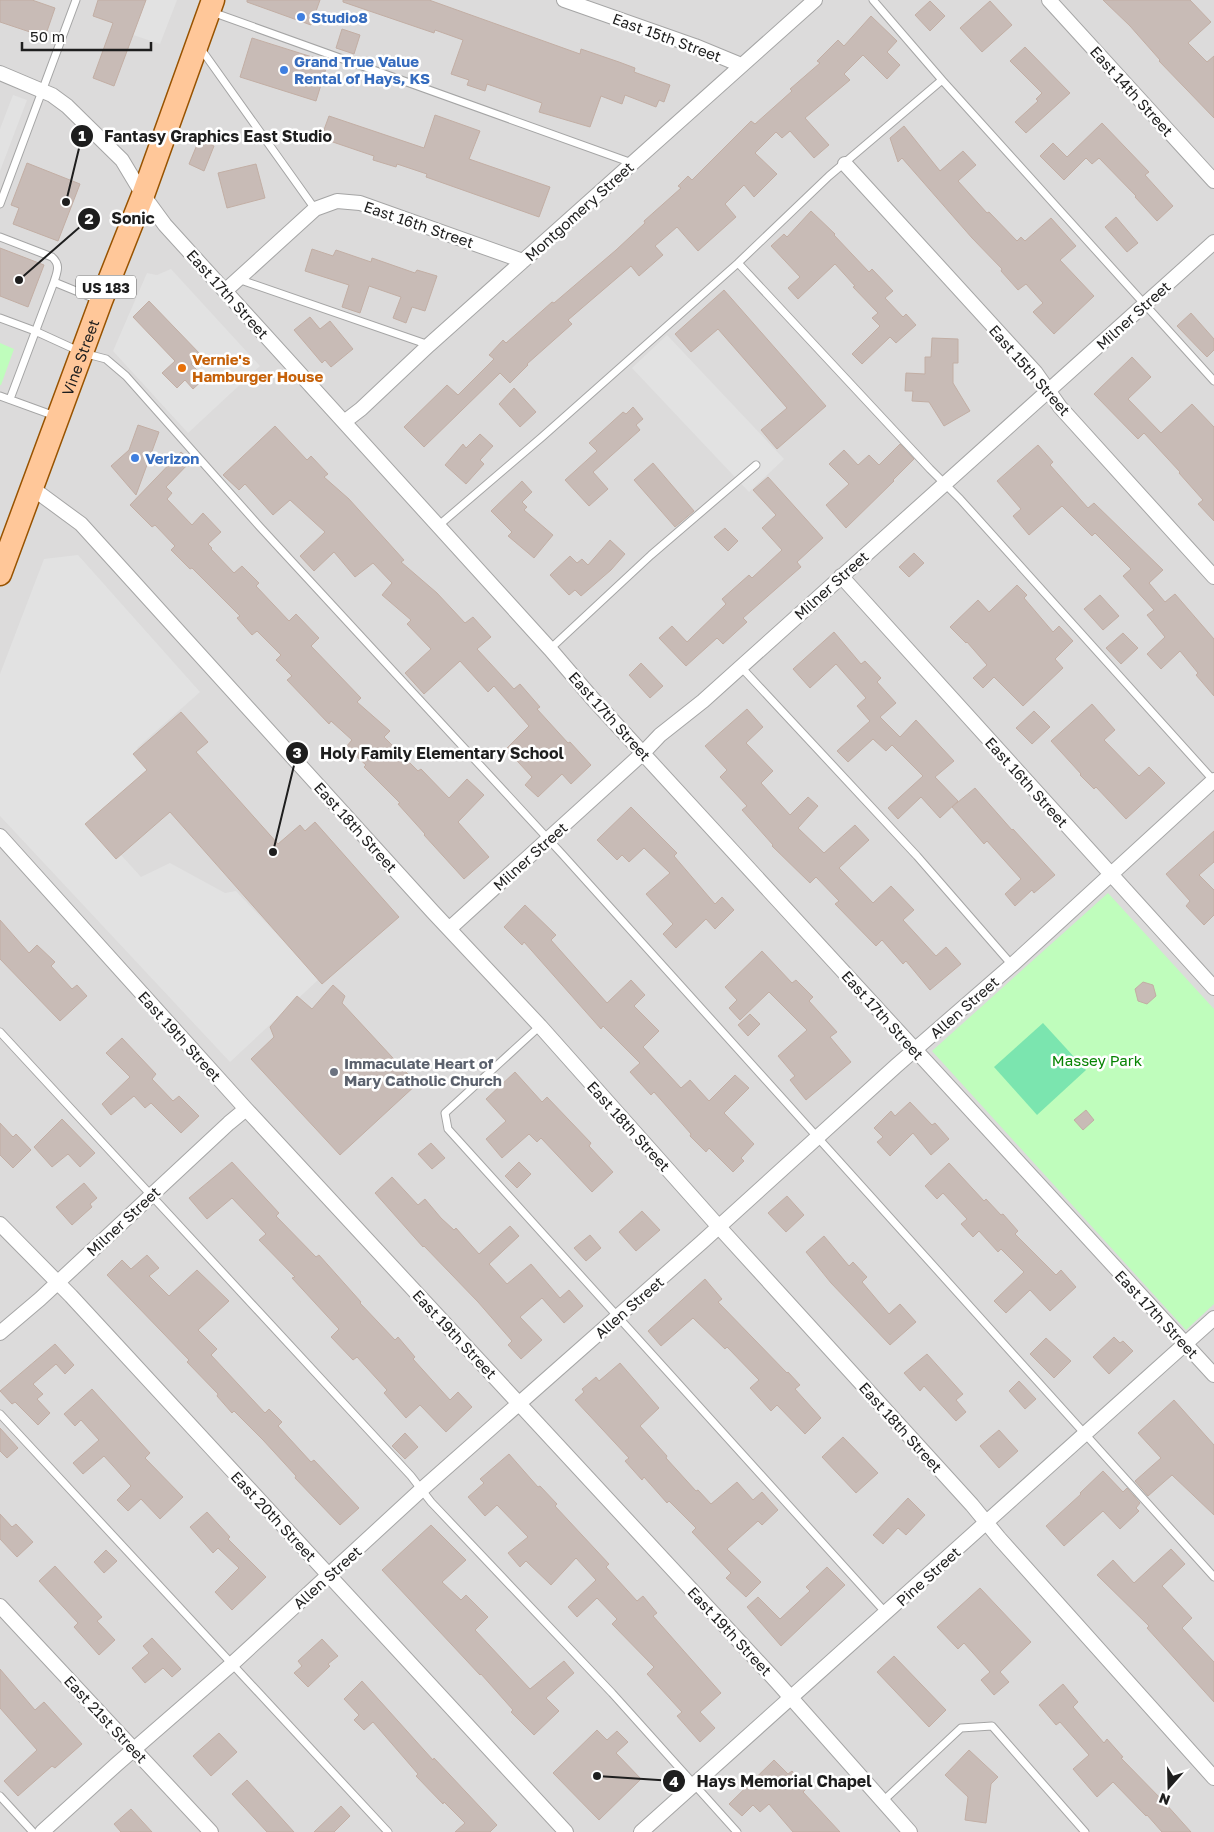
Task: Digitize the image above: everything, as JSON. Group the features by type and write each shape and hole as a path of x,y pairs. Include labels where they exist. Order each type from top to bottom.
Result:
{"main road":[{"name":"Vine Street","path":"0,574 83,353 100,301 143,195 211,6"}],"street":[{"name":"East 15th Street","path":"564,0 695,46 741,66"},
{"name":"Montgomery Street","path":"344,422 361,409 523,260 815,0"},
{"name":"East 14th Street","path":"1049,0 1214,181"},
{"name":"East 17th Street","path":"0,73 52,95 67,106 122,160 143,195 165,224 550,648 592,698 1214,1375"},
{"name":"East 15th Street","path":"845,164 1036,373 1065,412 1214,577"},
{"name":"East 16th Street","path":"225,290 315,210 337,201 360,203 523,260"},
{"name":"Milner Street","path":"449,929 643,753 660,735 703,700 1214,242"},
{"name":"East 18th Street","path":"32,488 82,524 449,929 540,1026 718,1227 987,1523 1214,1778"},
{"name":"East 16th Street","path":"841,576 1214,988"},
{"name":"Allen Street","path":"42,1832 232,1664 421,1490 519,1405 816,1137 1012,965 1214,781"},
{"name":"East 19th Street","path":"0,836 246,1109 777,1682 910,1832"},
{"name":"Milner Street","path":"0,1333 246,1109"},
{"name":"East 20th Street","path":"0,1224 57,1282 566,1832"},
{"name":"Pine Street","path":"641,1832 1214,1318"},
{"name":"East 21st Street","path":"0,1606 211,1832"}],"lane":[{"path":"0,204 76,0"},
{"path":"873,0 942,80 1214,381"},
{"path":"211,6 633,163"},
{"path":"197,44 315,210"},
{"path":"438,526 542,437 738,263 829,176 942,80"},
{"path":"0,238 52,257 58,265 54,282 10,399"},
{"path":"738,263 974,514 1214,781"},
{"path":"238,279 429,345"},
{"path":"54,282 100,301"},
{"path":"0,318 35,331 83,353 106,359 126,376 267,534 548,839 1214,1577"},
{"path":"0,396 58,417"},
{"path":"550,648 651,555 756,465"},
{"path":"740,666 917,856 1012,965"},
{"path":"540,1026 445,1113 448,1129 886,1613"},
{"path":"0,1032 411,1476 421,1490 612,1693 737,1832"},
{"path":"0,1414 388,1832"},
{"path":"882,1801 962,1728 992,1726 1085,1832"},
{"path":"0,1796 33,1832"}],"shaded area":[{"path":"0,0 1214,0 1214,1832 0,1832"},
{"path":"146,0 177,0 160,44 133,35"},
{"path":"13,95 27,100 0,171 0,129"},
{"path":"171,269 260,366 188,433 113,351 147,273 157,275"},
{"path":"667,335 784,459 749,492 632,368"},
{"path":"78,555 200,692 137,748 153,766 91,822 141,877 170,863 225,893 236,891 319,979 230,1062 0,816 0,674 44,559"}],"green space":[{"path":"0,343 14,349 1,385 0,385"},
{"name":"Massey Park","path":"1108,893 1214,1009 1214,1304 1186,1330 932,1051"},
{"path":"1043,1023 1086,1070 1037,1115 994,1067"}],"building":[{"path":"0,0 32,0 55,8 45,37 0,22"},
{"path":"98,0 146,0 114,86 93,78 113,23 93,16"},
{"name":"Studio8","path":"247,0 320,0 311,25 247,2"},
{"path":"343,0 429,0 580,54 581,49 619,62 635,68 634,72 670,85 664,102 659,100 656,107 625,95 622,104 601,96 590,127 539,112 542,103 487,84 485,91 467,85 469,80 451,74 463,40 435,30 434,33 343,2"},
{"path":"1103,0 1190,0 1211,22 1188,43 1207,62 1214,56 1214,118 1159,61 1130,26"},
{"path":"930,1 945,16 930,31 915,15"},
{"path":"990,1 1012,25 982,52 960,28"},
{"path":"871,16 897,41 887,52 900,65 887,79 863,55 844,74 850,80 805,118 829,145 814,158 790,131 782,138 776,132 755,153 777,174 754,197 744,185 725,204 736,217 698,251 677,227 655,246 663,255 639,276 631,266 568,320 572,324 527,364 510,383 500,373 424,447 404,427 447,385 458,395 494,359 489,355 503,340 506,343 552,302 554,303 616,250 645,223 644,221 681,188 678,186 688,176 692,180 751,121 755,124 792,91 790,89 820,63 817,61 838,40 844,46"},
{"path":"342,29 360,35 354,54 336,48"},
{"name":"Grand True Value Rental of Hays, KS","path":"252,38 328,62 316,101 240,77"},
{"path":"1025,47 1070,93 1026,133 1015,122 1038,101 1036,99 1042,93 1010,61"},
{"path":"435,115 480,131 469,159 550,187 539,217 426,177 427,174 397,164 396,167 373,160 374,156 321,138 329,116 424,148"},
{"path":"1102,123 1149,172 1145,175 1173,206 1157,221 1099,158 1092,164 1086,158 1064,180 1040,156 1053,143 1067,157"},
{"path":"904,126 940,171 963,151 976,165 958,181 987,213 989,212 1017,241 1021,237 1025,241 1051,218 1076,246 1060,260 1094,296 1054,334 1033,312 1043,303 1026,284 1018,290 1001,271 1002,269 972,238 902,158 898,162 890,138"},
{"path":"199,140 214,146 204,171 189,164"},
{"path":"27,163 80,184 58,241 13,224 19,208 11,205"},
{"path":"256,164 265,198 227,208 218,173"},
{"path":"811,211 835,234 869,272 872,269 893,291 885,298 903,317 906,314 916,325 896,343 890,337 862,364 852,354 880,326 872,318 878,313 853,287 855,286 835,264 798,299 788,288 800,277 771,246 784,234 787,237"},
{"path":"1116,217 1138,243 1127,252 1105,227"},
{"path":"0,248 44,265 28,307 0,296"},
{"path":"312,249 333,256 336,250 371,262 372,258 415,273 417,270 437,276 425,311 412,307 406,323 393,318 401,297 369,286 360,313 342,307 349,285 305,271"},
{"path":"724,290 826,406 777,449 761,430 787,408 718,329 691,352 675,334"},
{"path":"149,301 201,355 191,364 205,378 193,389 185,380 177,388 162,373 175,361 133,317"},
{"path":"1191,313 1214,339 1214,350 1207,357 1177,326"},
{"path":"310,317 320,329 330,321 353,349 331,367 325,360 322,363 294,330"},
{"path":"932,338 958,339 958,363 953,363 953,383 970,411 944,426 929,402 912,401 913,391 905,391 906,373 925,374 925,357 931,357"},
{"path":"1132,357 1151,377 1128,399 1161,433 1192,404 1214,427 1214,521 1198,504 1203,500 1144,433 1138,439 1094,394"},
{"path":"514,388 536,412 520,427 499,404"},
{"path":"633,407 643,419 636,425 640,430 593,472 608,489 589,506 565,480 597,451 589,443 623,412 626,414"},
{"name":"Verizon","path":"138,425 159,432 136,495 111,466 129,450"},
{"path":"275,426 307,460 311,456 328,474 324,477 349,499 404,560 401,562 437,593 465,623 473,617 491,637 477,649 514,689 520,684 540,707 537,709 591,765 571,784 562,774 538,797 525,785 532,777 506,749 529,726 494,686 488,692 460,661 424,694 405,673 431,649 407,624 411,620 382,595 392,583 373,563 355,577 334,552 314,571 300,556 325,532 290,500 273,515 245,484 239,490 223,475"},
{"path":"480,434 493,446 480,460 484,464 466,484 445,465 463,444 466,448"},
{"path":"900,444 914,459 846,528 826,505 849,484 829,464 844,450 858,465 869,455 879,465"},
{"path":"1038,445 1053,462 1050,465 1088,508 1094,503 1163,570 1149,583 1165,602 1175,594 1214,639 1214,696 1196,675 1198,673 1180,651 1161,669 1147,654 1165,637 1147,615 1154,610 1123,576 1131,569 1095,533 1092,536 1062,506 1029,535 1013,516 1021,509 997,481"},
{"path":"181,452 191,461 166,487 172,493 167,499 192,525 203,513 221,532 208,544 211,549 234,573 242,566 259,583 256,586 289,621 296,614 319,638 311,646 361,698 357,702 390,731 384,737 418,771 421,769 449,798 467,779 484,795 458,822 489,857 464,879 424,835 398,804 400,803 364,767 366,765 346,747 352,740 331,721 329,724 287,680 292,676 276,660 281,655 257,631 252,635 237,618 240,616 192,568 190,569 171,550 175,546 155,525 152,527 130,505"},
{"path":"653,463 694,511 675,527 634,480"},
{"path":"768,477 823,538 797,562 801,567 743,618 747,622 723,644 717,638 686,666 659,638 672,626 687,642 726,604 722,599 749,575 752,578 782,550 762,528 776,515 753,490"},
{"path":"522,481 532,492 522,502 527,507 524,510 553,535 534,558 508,536 512,532 491,511"},
{"path":"725,528 738,541 728,551 714,537"},
{"path":"610,540 625,554 611,570 581,596 575,590 569,595 550,575 570,556 577,563 582,559 588,565"},
{"path":"914,553 924,563 909,577 899,567"},
{"path":"1017,585 1027,595 1024,598 1053,632 1059,626 1073,641 1055,659 1063,668 1023,706 994,677 983,688 973,678 987,665 967,642 950,627 978,600 989,612"},
{"path":"1100,595 1119,616 1103,630 1084,609"},
{"path":"834,632 861,664 865,661 881,678 877,682 896,703 880,717 900,737 916,720 954,761 935,777 958,801 940,818 921,797 898,819 888,808 923,776 892,745 886,751 873,739 848,762 837,751 870,721 857,706 866,698 836,664 810,688 793,669"},
{"path":"1123,633 1138,648 1121,664 1106,648"},
{"path":"641,663 663,686 650,698 629,675"},
{"path":"1092,704 1115,730 1104,740 1139,776 1149,767 1165,783 1126,819 1096,787 1094,789 1080,775 1051,741"},
{"path":"747,709 763,727 746,743 773,771 761,783 790,815 808,797 818,806 798,828 824,853 855,825 869,840 839,868 873,903 891,886 914,910 903,920 936,956 946,947 961,964 930,990 906,961 903,964 882,940 876,946 835,904 839,901 816,877 810,883 772,846 742,810 747,806 720,777 727,770 705,746"},
{"path":"1034,711 1050,727 1032,744 1016,728"},
{"path":"181,712 208,742 196,752 278,844 300,825 305,831 315,822 399,917 322,984 170,812 116,859 85,824 147,770 133,754"},
{"path":"975,788 1055,875 1034,893 1032,890 1015,906 1005,894 1021,879 987,841 984,844 952,807"},
{"path":"631,807 677,853 674,856 715,904 722,897 734,910 715,929 706,919 676,948 663,934 673,924 646,894 670,873 644,848 629,862 622,855 617,860 597,840"},
{"path":"1214,831 1214,862 1199,875 1214,890 1214,915 1204,925 1186,906 1190,901 1166,874"},
{"path":"525,905 556,935 551,940 607,1003 631,980 645,995 634,1006 659,1031 643,1047 681,1088 690,1080 709,1101 735,1075 749,1088 724,1113 754,1144 741,1158 744,1161 733,1172 709,1148 706,1152 690,1136 691,1134 654,1092 651,1095 630,1072 640,1063 603,1026 601,1029 524,942 522,945 504,927"},
{"path":"0,920 29,953 37,945 55,962 51,966 72,989 77,985 87,996 60,1021 0,959"},
{"path":"762,951 792,983 796,980 813,997 809,1001 837,1032 830,1037 851,1062 806,1100 790,1080 795,1076 778,1056 807,1030 769,992 740,1020 729,1008 737,1000 725,987"},
{"path":"1143,982 1153,985 1156,996 1147,1004 1138,1001 1135,989"},
{"name":"Immaculate Heart of Mary Catholic Church","path":"333,985 345,996 342,1003 417,1084 340,1155 251,1059 274,1037 270,1027 297,996 312,1009"},
{"path":"750,1014 760,1024 748,1036 738,1025"},
{"path":"122,1038 156,1074 152,1079 173,1101 179,1096 199,1116 181,1133 151,1103 145,1108 134,1096 111,1115 102,1104 130,1077 106,1053"},
{"path":"515,1072 542,1102 547,1097 591,1143 589,1146 613,1172 592,1192 541,1138 537,1142 529,1134 502,1158 486,1139 506,1121 486,1099"},
{"path":"910,1102 932,1125 935,1123 949,1139 931,1155 913,1133 890,1156 877,1142 883,1137 874,1128 891,1111 895,1116"},
{"path":"1086,1110 1094,1120 1083,1130 1074,1120"},
{"path":"62,1119 95,1153 80,1167 68,1154 52,1167 34,1147"},
{"path":"0,1123 13,1137 16,1134 31,1150 13,1168 0,1155"},
{"path":"431,1143 445,1158 432,1169 418,1154"},
{"path":"232,1162 279,1213 276,1216 316,1257 319,1255 395,1340 398,1337 415,1357 413,1359 450,1400 458,1392 472,1407 446,1432 420,1405 406,1418 384,1393 387,1390 357,1357 353,1360 331,1337 339,1329 292,1278 295,1277 259,1240 266,1234 232,1198 207,1219 189,1198"},
{"path":"519,1162 531,1174 517,1188 505,1176"},
{"path":"949,1163 984,1201 986,1199 1001,1215 1003,1214 1018,1231 1015,1234 1056,1275 1061,1270 1076,1287 1050,1311 1030,1290 1006,1313 994,1301 1024,1272 1001,1249 998,1252 979,1231 973,1237 961,1224 967,1219 943,1193 937,1199 925,1186"},
{"path":"392,1177 418,1205 425,1199 441,1218 454,1230 456,1228 479,1254 510,1226 519,1236 489,1264 507,1284 531,1264 560,1298 569,1290 583,1306 564,1323 542,1298 520,1317 542,1340 521,1359 508,1345 512,1341 478,1302 423,1247 375,1193"},
{"path":"84,1183 97,1198 90,1204 92,1207 72,1225 56,1207"},
{"path":"787,1196 804,1215 786,1232 768,1213"},
{"path":"642,1211 660,1230 636,1251 619,1232"},
{"path":"590,1235 601,1248 586,1261 574,1248"},
{"path":"824,1236 849,1266 853,1262 867,1277 862,1282 889,1314 900,1304 916,1322 890,1345 831,1283 806,1252"},
{"path":"147,1255 159,1268 149,1276 169,1296 197,1270 229,1301 198,1330 217,1349 211,1355 265,1413 269,1409 282,1422 278,1426 311,1462 314,1460 359,1508 340,1525 295,1478 296,1476 263,1440 234,1411 232,1413 217,1396 218,1394 187,1362 189,1360 107,1275 122,1260 131,1269"},
{"path":"705,1279 722,1299 718,1302 800,1385 795,1389 821,1418 805,1434 777,1405 771,1411 750,1388 759,1380 727,1347 725,1349 693,1318 661,1346 648,1331"},
{"path":"1114,1337 1120,1343 1123,1341 1133,1351 1109,1374 1093,1357"},
{"path":"1046,1338 1071,1361 1054,1378 1030,1354"},
{"path":"55,1344 74,1365 65,1374 56,1364 33,1384 43,1394 37,1399 50,1413 38,1425 15,1402 12,1404 0,1391"},
{"path":"927,1354 963,1394 956,1400 966,1412 956,1421 924,1386 920,1391 904,1373"},
{"path":"620,1363 659,1408 640,1426 696,1491 698,1490 711,1504 737,1482 753,1500 762,1492 778,1510 762,1525 758,1521 727,1549 761,1582 746,1597 726,1578 731,1573 692,1532 696,1528 669,1501 667,1503 644,1477 642,1480 625,1461 629,1458 575,1400 584,1392 582,1389 596,1377 599,1381"},
{"path":"1019,1381 1036,1399 1025,1409 1009,1391"},
{"path":"92,1389 150,1453 145,1458 183,1497 160,1519 141,1499 128,1511 117,1500 131,1486 104,1456 83,1474 73,1463 99,1440 81,1420 75,1426 64,1414"},
{"path":"1174,1400 1214,1445 1214,1515 1172,1475 1148,1496 1135,1481 1161,1458 1138,1433"},
{"path":"0,1428 18,1448 7,1458 0,1451"},
{"path":"999,1430 1018,1451 999,1468 980,1446"},
{"path":"405,1433 418,1447 405,1459 392,1446"},
{"path":"843,1437 878,1473 856,1493 822,1457"},
{"path":"509,1454 538,1487 540,1486 557,1504 555,1506 609,1564 606,1567 637,1601 643,1596 657,1613 653,1616 721,1693 700,1712 715,1728 700,1742 677,1716 682,1712 647,1674 654,1667 612,1624 617,1619 597,1598 577,1617 568,1607 596,1580 576,1558 551,1585 526,1561 520,1567 508,1553 528,1537 497,1505 485,1516 468,1497 484,1483 480,1479"},
{"path":"1103,1471 1123,1492 1127,1488 1140,1503 1136,1508 1139,1511 1120,1529 1103,1511 1064,1546 1046,1526"},
{"path":"908,1498 925,1515 906,1535 898,1528 883,1544 873,1535"},
{"path":"207,1512 230,1537 228,1539 266,1577 232,1610 215,1592 239,1568 218,1548 213,1553 190,1527"},
{"path":"0,1514 12,1527 16,1524 33,1542 17,1557 0,1539"},
{"path":"431,1525 466,1560 442,1582 461,1600 466,1595 488,1617 475,1630 530,1689 564,1661 574,1673 546,1698 559,1711 534,1735 511,1712 513,1710 481,1674 382,1570"},
{"path":"1171,1549 1185,1564 1162,1586 1192,1618 1182,1628 1214,1662 1214,1702 1147,1628 1149,1626 1097,1575 1113,1560 1134,1583"},
{"path":"106,1550 117,1561 104,1573 94,1562"},
{"path":"55,1566 102,1617 97,1621 115,1640 99,1655 74,1627 78,1623 39,1581"},
{"path":"827,1567 845,1585 781,1646 747,1607 758,1597 780,1619 810,1591 806,1587"},
{"path":"980,1588 1031,1642 1000,1672 1009,1682 994,1695 981,1680 990,1672 964,1643 958,1649 937,1627"},
{"path":"152,1638 181,1669 172,1677 163,1668 145,1683 132,1668 149,1653 143,1646"},
{"path":"322,1639 338,1656 328,1664 330,1666 308,1687 294,1673 302,1666 298,1661"},
{"path":"894,1656 946,1710 929,1727 877,1672"},
{"path":"0,1669 35,1710 44,1702 82,1744 55,1768 52,1766 18,1796 4,1781 37,1750 0,1708"},
{"path":"362,1681 433,1760 434,1758 497,1825 490,1832 455,1832 465,1823 444,1802 443,1804 416,1776 418,1774 373,1722 364,1730 354,1720 359,1715 344,1699"},
{"path":"1063,1684 1078,1702 1073,1707 1104,1743 1107,1739 1123,1757 1121,1758 1191,1832 1162,1832 1113,1782 1097,1797 1073,1769 1089,1755 1060,1722 1056,1725 1039,1705"},
{"path":"597,1730 607,1740 617,1731 628,1742 616,1753 641,1779 599,1820 553,1773"},
{"path":"219,1733 237,1752 211,1776 193,1756"},
{"path":"969,1750 998,1777 991,1784 986,1823 965,1820 968,1797 945,1775"},
{"path":"774,1760 788,1774 792,1771 808,1787 803,1792 840,1832 793,1832 769,1804 760,1812 753,1805 742,1816 729,1804"},
{"path":"247,1780 294,1832 267,1832 232,1794"},
{"path":"341,1806 350,1816 334,1832 314,1832"},
{"path":"131,1809 152,1832 121,1832 114,1824"}],"place":[{"name":"Studio8","path":"301,17"},
{"name":"Grand True Value Rental of Hays, KS","path":"284,70"},
{"name":"Fantasy Graphics East Studio","path":"66,202"},
{"name":"Sonic","path":"19,280"},
{"name":"Vernie's Hamburger House","path":"182,368"},
{"name":"Verizon","path":"135,458"},
{"name":"Holy Family Elementary School","path":"273,852"},
{"name":"Immaculate Heart of Mary Catholic Church","path":"334,1072"},
{"name":"Hays Memorial Chapel","path":"597,1776"}]}
